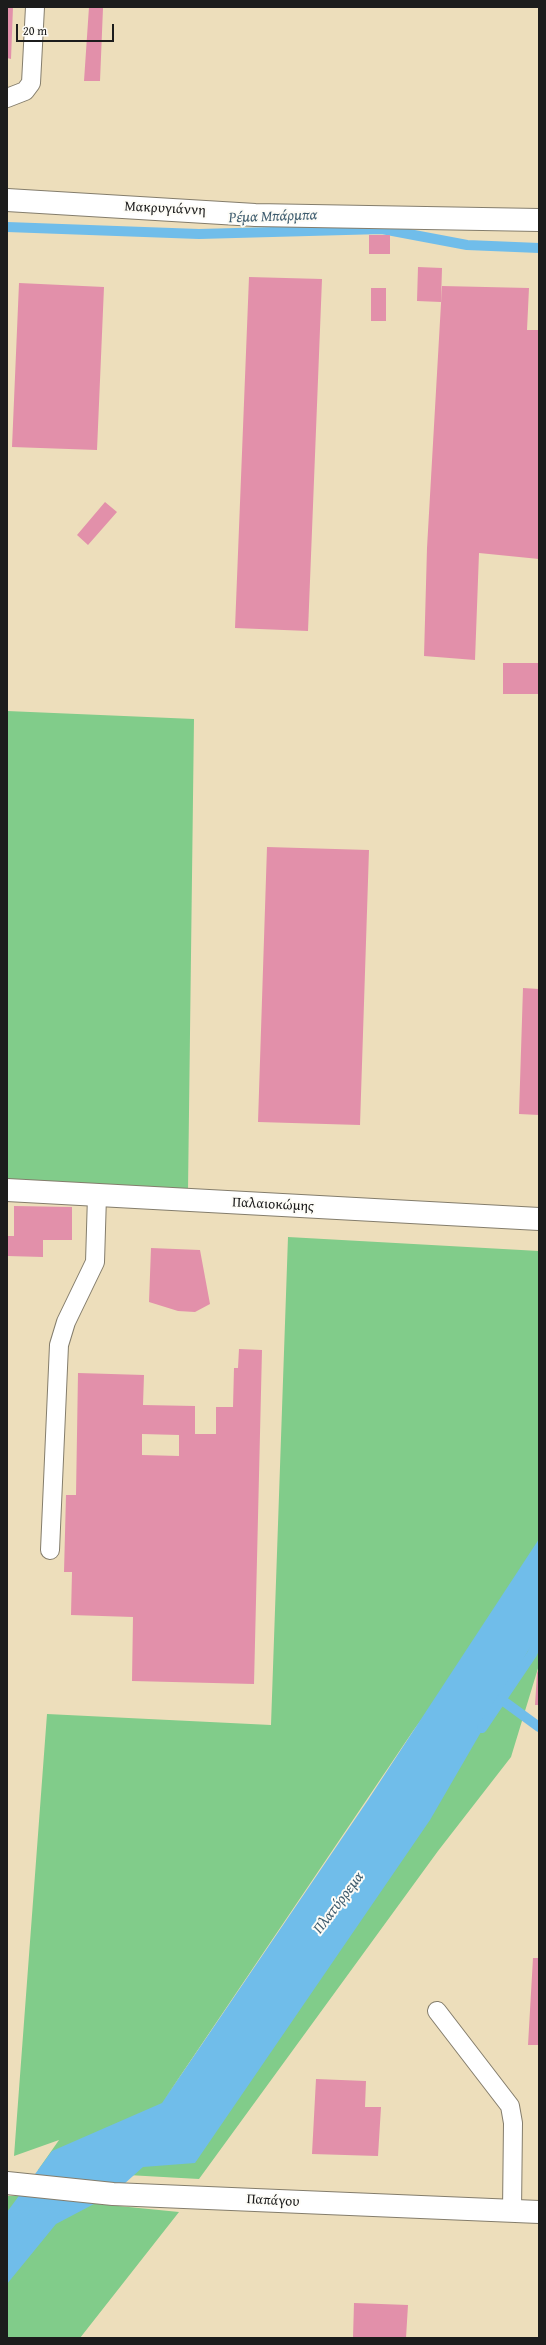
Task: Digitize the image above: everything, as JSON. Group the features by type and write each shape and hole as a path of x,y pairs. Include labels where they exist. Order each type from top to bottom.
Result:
{"street":[{"name":"Μακρυγιάννη","path":"7,200 254,215 539,220"},
{"name":"Παλαιοκώμης","path":"7,1190 539,1219"},
{"name":"Παπάγου","path":"7,2183 113,2194 539,2212"}],"lane":[{"path":"7,98 25,91 31,83 35,7"},
{"path":"50,1550 59,1345 66,1322 94,1262 97,1196"},
{"path":"438,2011 510,2106 513,2123 512,2211"}],"green space":[{"path":"7,711 194,719 188,1190 7,1183"},
{"path":"288,1237 539,1251 539,1665 511,1757 438,1851 199,2179 38,2170 59,2140 14,2156 47,1714 271,1725","holes":["538,1560 164,2100 413,1731"]},
{"path":"7,2196 179,2212 80,2338 7,2338"}],"water":[{"path":"539,1539 539,1632 430,1820 195,2163 143,2167 113,2194 56,2224 7,2284 7,2212 52,2151 162,2103 368,1800"}],"building":[{"path":"7,7 13,7 11,59 7,58"},
{"path":"89,7 103,8 100,81 84,81"},
{"path":"369,235 390,235 390,254 369,254"},
{"path":"418,267 442,268 441,302 417,301"},
{"path":"249,277 322,279 308,631 235,628"},
{"path":"19,283 104,287 97,450 12,447"},
{"path":"442,286 529,288 527,330 539,330 539,559 479,553 475,660 424,656 427,548"},
{"path":"371,288 386,288 386,321 371,321"},
{"path":"105,502 117,512 88,545 77,535"},
{"path":"503,663 539,663 539,694 503,694"},
{"path":"267,847 369,850 360,1125 258,1122"},
{"path":"523,988 539,989 539,1115 519,1114"},
{"path":"14,1206 72,1207 72,1240 43,1240 43,1257 7,1256 7,1236 14,1236"},
{"path":"151,1248 200,1250 210,1304 195,1312 178,1311 149,1302"},
{"path":"239,1349 262,1350 254,1684 132,1681 133,1617 71,1615 72,1572 64,1572 66,1495 76,1495 78,1373 144,1375 143,1405 195,1406 195,1434 216,1434 216,1407 233,1407 234,1368 238,1368","holes":["142,1434 179,1435 179,1456 142,1455"]},
{"path":"539,1668 539,1705 535,1705 537,1673"},
{"path":"533,1958 539,1958 539,2045 528,2045"},
{"path":"316,2079 366,2081 365,2107 381,2107 378,2156 312,2154"},
{"path":"354,2303 408,2305 406,2338 353,2338"}],"waterway":[{"name":"Ρέμα Μπάρμπα","path":"7,227 199,234 382,229 467,245 539,248"},
{"name":"Πλατύρρεμα","path":"482,1728 532,1654 539,1638"},
{"path":"502,1700 539,1727"}]}
